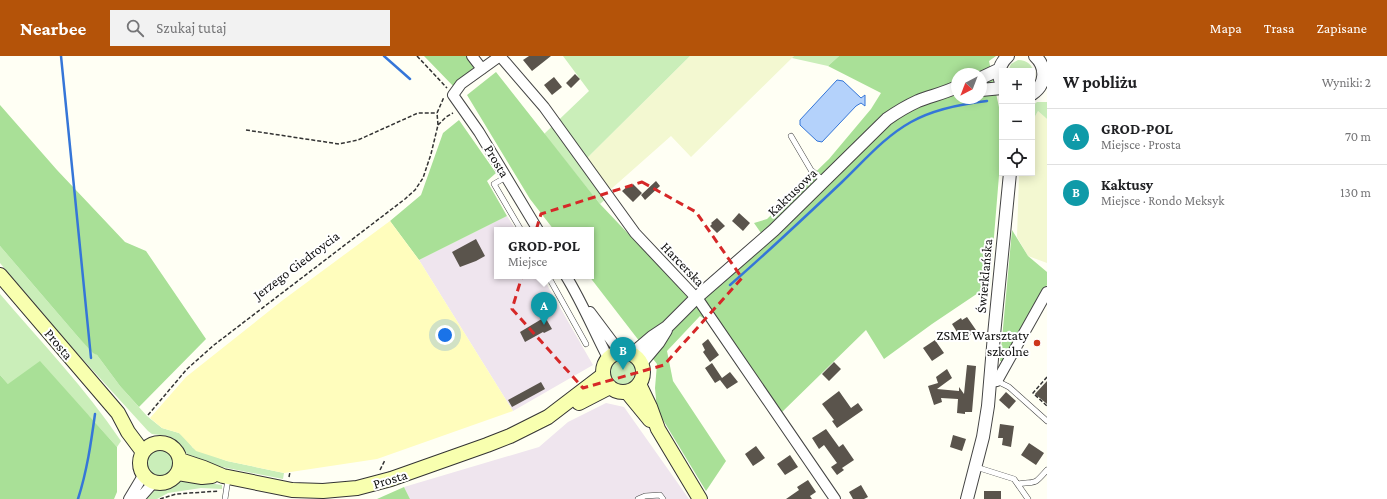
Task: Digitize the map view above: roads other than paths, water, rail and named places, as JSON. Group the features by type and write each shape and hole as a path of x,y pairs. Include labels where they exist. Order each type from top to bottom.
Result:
{"main road":[{"name":"Prosta","path":"0,275 148,448"},
{"path":"625,356 644,369 643,376 633,388 616,391 607,381 604,366 625,356"},
{"name":"Prosta","path":"179,467 203,472 226,482 300,491 333,491 357,488 398,476 487,445 525,429 564,408 607,381"},
{"path":"633,388 700,499"},
{"path":"159,442 169,444 177,451 179,467 172,479 162,483 149,478 140,465 140,458 148,448 159,442"}],"street":[{"path":"472,56 482,69 500,56"},
{"name":"Harcerska","path":"500,56 544,108 635,233 696,298 725,337 835,499"},
{"path":"1001,68 1003,61 1008,56"},
{"path":"1035,56 1042,66 1044,76 1039,89 1035,92"},
{"name":"Prosta","path":"482,69 451,92 465,110 536,227"},
{"path":"987,75 999,70"},
{"path":"987,89 999,88"},
{"name":"Kaktusowa","path":"625,356 667,327 696,298 774,230 825,181 874,130 887,119 908,106 926,98 951,92"},
{"name":"Świerklańska","path":"967,499 983,437 994,382 997,298 1010,176"},
{"path":"568,279 580,299 625,356"},
{"path":"994,382 1047,292"},
{"path":"129,499 149,478"},
{"path":"139,499 149,478"}],"lane":[{"path":"791,136 811,170 825,181"},
{"path":"506,177 494,184 519,227"},
{"path":"550,279 586,344"},
{"path":"994,382 1009,387 1047,421"},
{"path":"975,467 1011,477 1018,484 1028,499"},
{"path":"1018,484 1034,483 1047,470"},
{"path":"225,499 226,482"},
{"path":"638,499 656,494 660,495 663,499"}],"water":[{"path":"837,80 843,81 861,98 865,95 865,106 861,103 856,106 822,142 817,141 800,125 800,120"}],"waterway":[{"path":"61,56 91,358"},
{"path":"384,56 410,79"},
{"path":"730,285 875,150 901,128 920,117 938,110 967,104"},
{"path":"78,499 86,467 95,414"}],"place":[{"name":"GROD-POL","path":"544,325"},
{"name":"ZSME Warsztaty szkolne","path":"1037,343"},
{"name":"Kaktusy","path":"623,370"}]}
